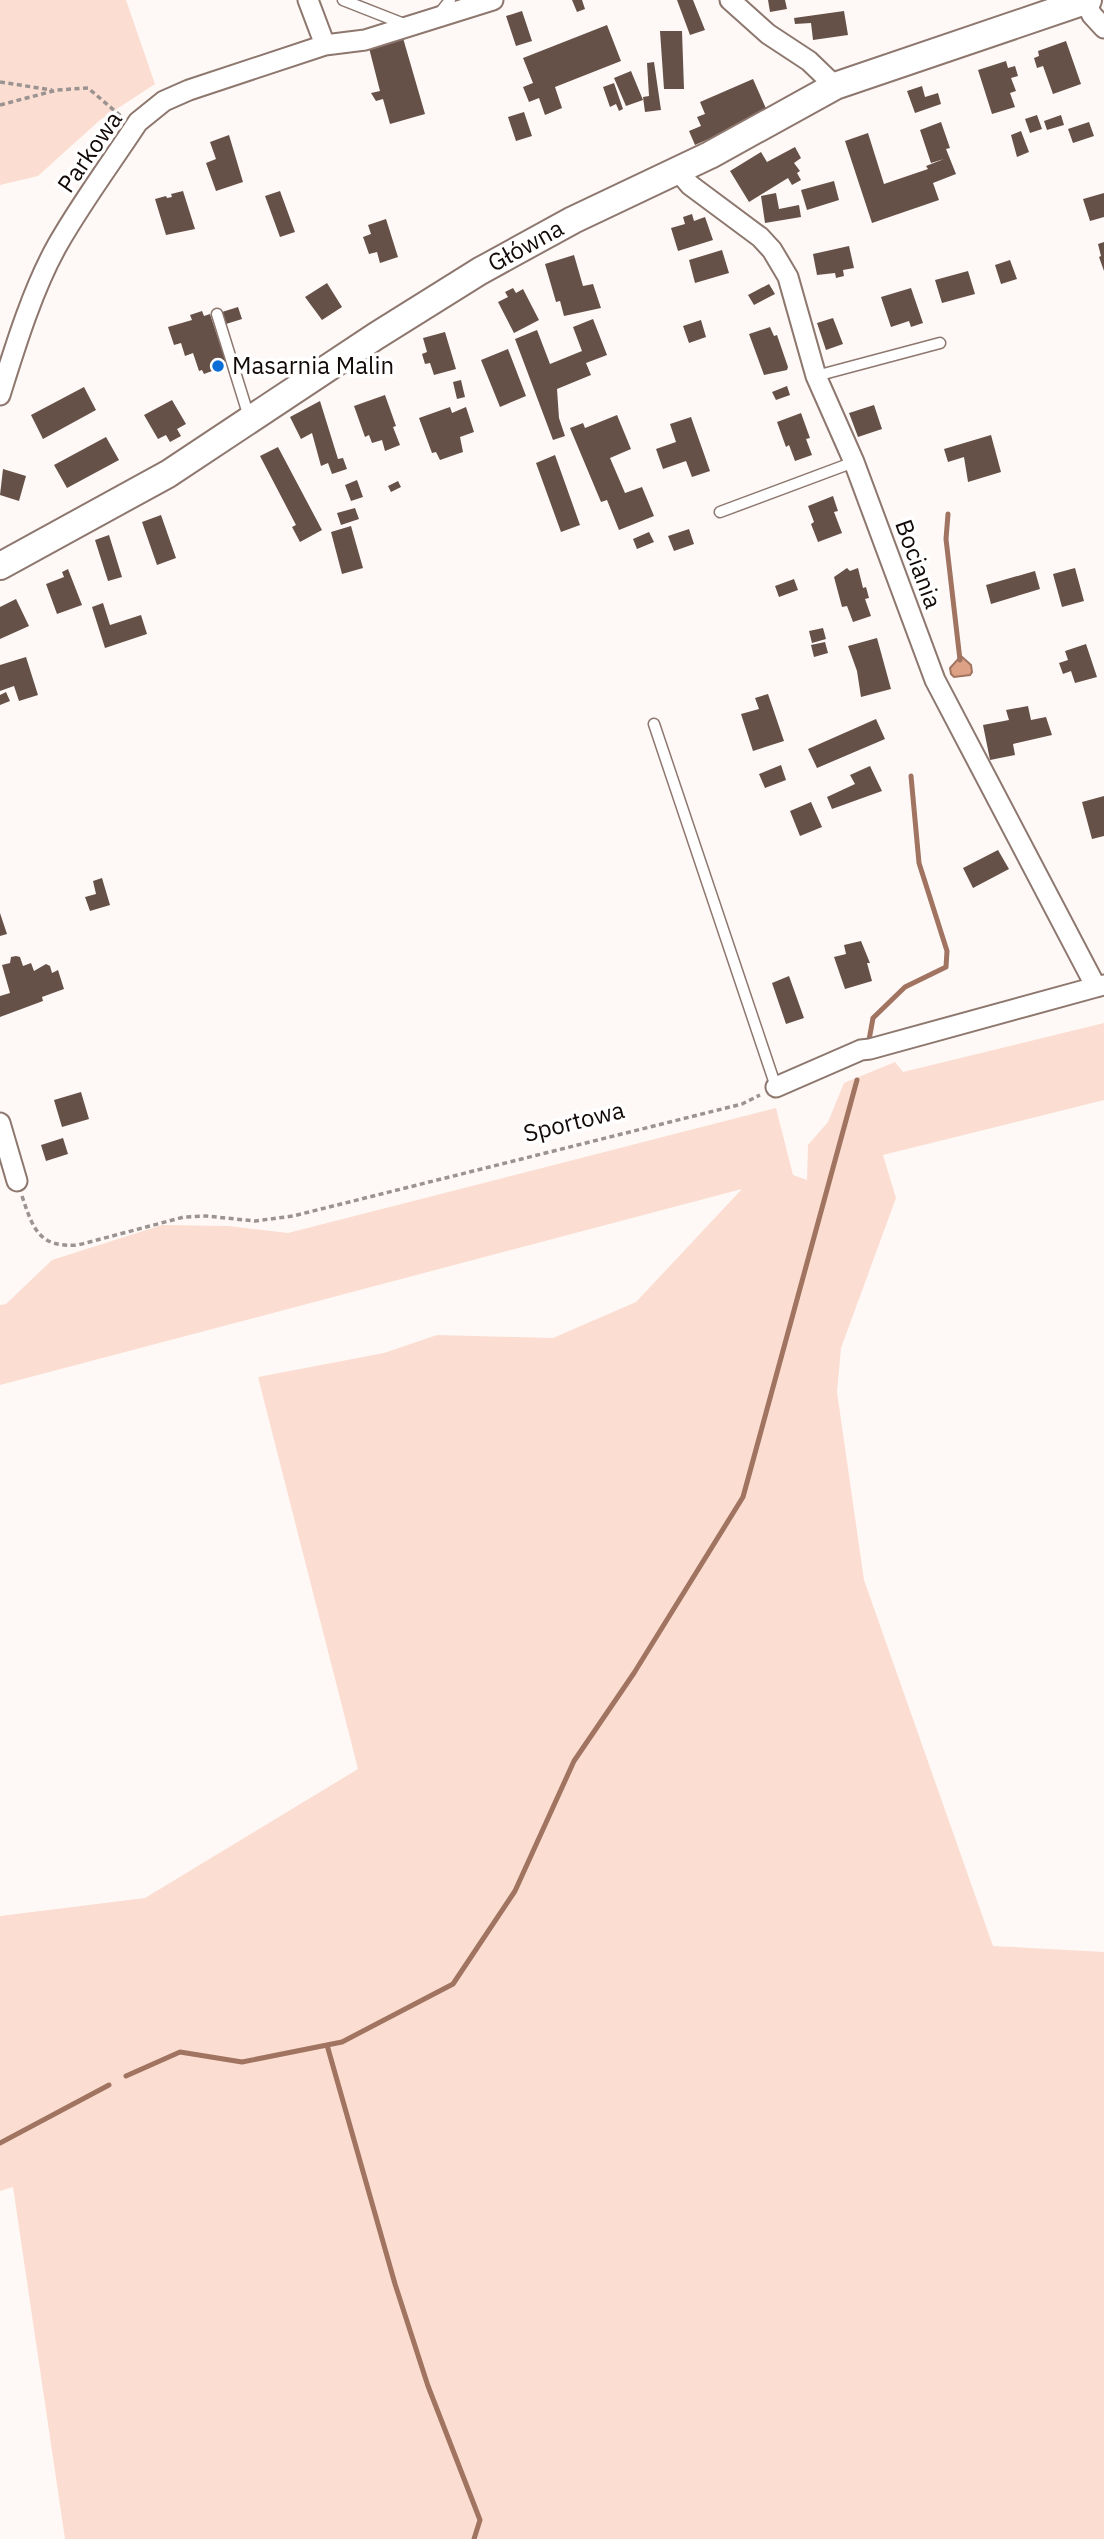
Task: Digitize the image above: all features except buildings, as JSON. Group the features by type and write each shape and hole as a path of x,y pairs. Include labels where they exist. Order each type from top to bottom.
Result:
{"street":[{"path":"308,0 325,45"},
{"name":"Parkowa","path":"0,395 19,334 57,246 97,180 138,122 164,101 189,90 325,45 365,40 493,0"},
{"path":"730,0 768,34 809,61 835,86"},
{"path":"1087,1 1092,15 1104,28"},
{"name":"Główna","path":"0,566 128,498 480,271 573,220 678,171 835,86 1087,1"},
{"name":"Bociania","path":"678,171 690,185 744,224 772,250 788,277 816,376 854,462 935,680 1100,986"},
{"path":"776,1087 861,1050 1100,986"},
{"path":"0,1123 18,1181"}],"lane":[{"path":"343,0 408,25"},
{"path":"437,17 450,0"},
{"path":"217,314 250,421"},
{"path":"816,376 940,343"},
{"path":"720,512 854,462"},
{"path":"654,724 776,1087"}],"path":[{"path":"0,82 39,90 88,88 134,128"},
{"path":"0,105 57,90"},
{"name":"Sportowa","path":"18,1181 34,1227 45,1241 63,1246 78,1245 184,1217 206,1216 255,1221 293,1216 743,1104 776,1087"}],"shaded area":[{"path":"0,0 126,0 155,84 100,120 38,176 0,185"},
{"path":"961,656 971,665 972,672 970,675 954,677 950,668"},
{"path":"1104,1023 1104,1100 883,1155 896,1198 841,1348 837,1392 864,1580 993,1946 1104,1952 1104,2539 65,2539 13,2187 0,2191 0,1916 145,1898 358,1769 258,1377 384,1353 437,1335 553,1338 636,1302 742,1189 0,1385 0,1305 6,1304 52,1260 162,1225 228,1226 288,1233 776,1108 793,1175 807,1180 808,1145 828,1122 844,1083 895,1062 903,1072"}],"waterway":[{"path":"948,514 946,539 960,660"},
{"path":"869,1040 873,1018 905,987 946,967 947,951 919,863 911,776"},
{"path":"126,2076 180,2052 242,2062 342,2042 453,1984 515,1891 574,1761 634,1673 743,1497 857,1080"},
{"path":"327,2045 395,2284 428,2386 480,2520 474,2539"},
{"path":"0,2143 109,2085"}],"place":[{"name":"Masarnia Malin","path":"218,366"}]}
